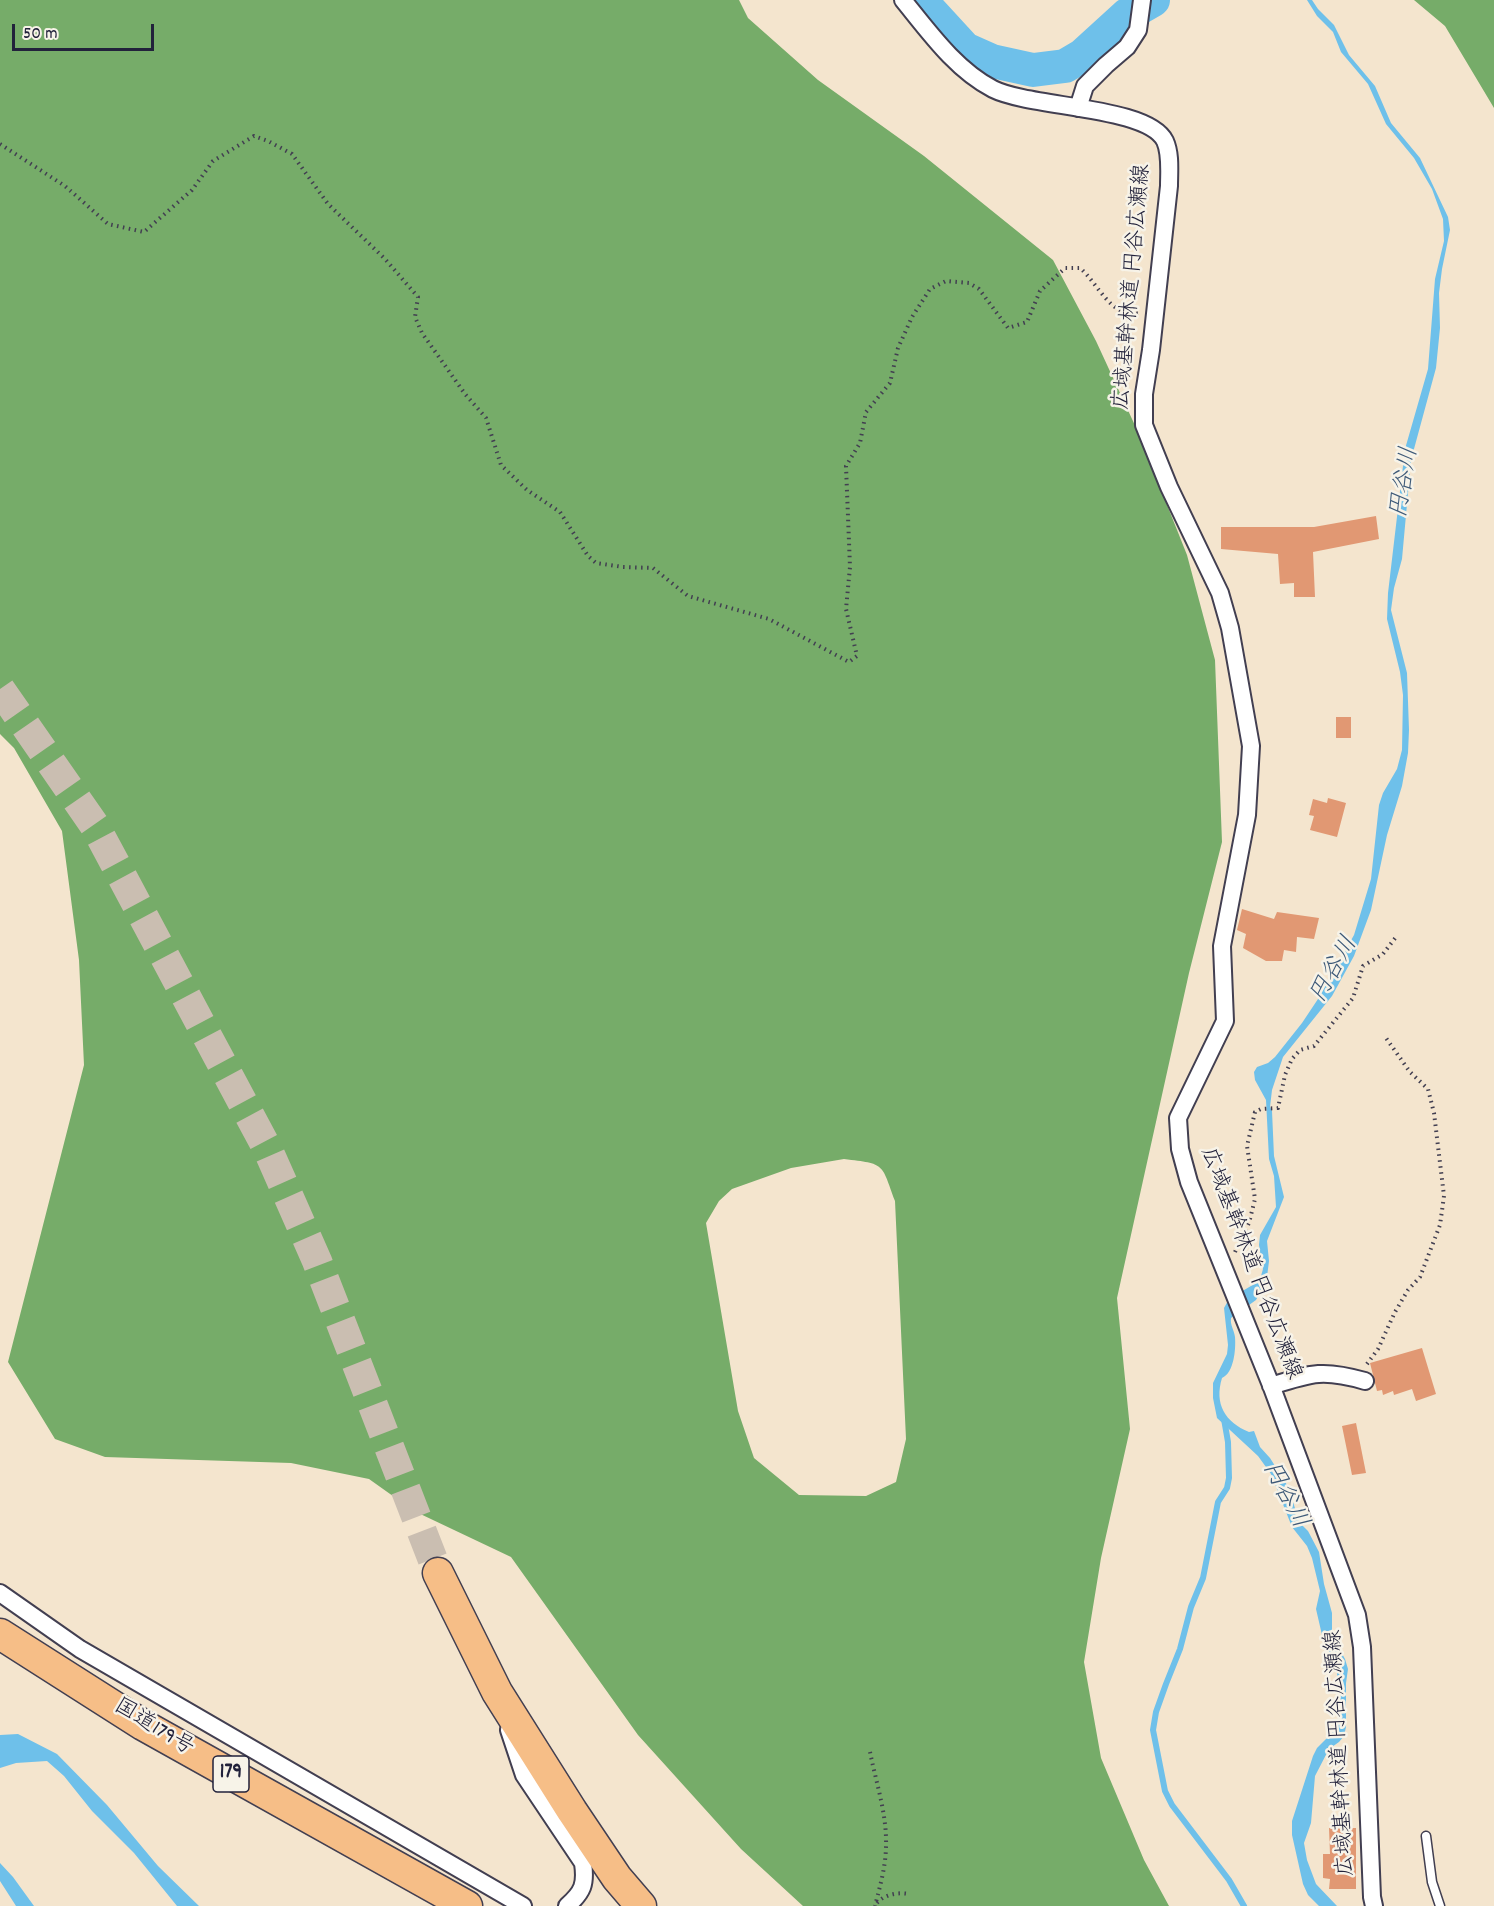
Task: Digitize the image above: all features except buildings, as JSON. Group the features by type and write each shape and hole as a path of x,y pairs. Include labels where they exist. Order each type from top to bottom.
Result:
{"highway":[{"path":"438,1573 497,1692 572,1811 618,1878 641,1906"},
{"name":"国道179号","path":"0,1634 143,1725 466,1906"}],"street":[{"name":"広域基幹林道 円谷広瀬線","path":"903,0 956,62 977,80 995,90 1017,98 1078,108 1145,123 1158,132 1165,141 1169,160 1169,186 1144,394 1144,425 1169,487 1220,593 1230,627 1251,746 1247,815 1222,946 1225,1021 1178,1118 1180,1149 1189,1182 1271,1386 1357,1615 1362,1647 1368,1829 1374,1906"},
{"path":"1078,108 1085,86 1106,64 1127,47 1138,30 1142,0"},
{"path":"1271,1386 1310,1374 1326,1373 1360,1380"},
{"path":"0,1593 80,1649 523,1906"},
{"path":"497,1692 524,1775 583,1863 585,1880 578,1897 567,1906"}],"lane":[{"path":"1426,1836 1432,1882 1440,1906"}],"path":[{"path":"0,144 65,186 108,224 144,232 192,190 213,161 254,136 292,154 328,204 386,259 418,297 415,317 422,333 465,394 486,418 501,465 527,490 560,512 588,556 596,564 653,568 688,596 769,619 849,662 857,656 846,609 850,567 846,466 860,443 866,412 890,383 898,348 912,318 930,289 946,281 969,283 979,289 1008,328 1027,322 1040,291 1065,268 1080,268 1090,277 1113,308 1130,315 1155,310"},
{"path":"1223,1265 1238,1247 1249,1223 1255,1199 1247,1146 1256,1112 1261,1109 1278,1108 1285,1075 1292,1059 1300,1050 1314,1046 1353,998 1363,966 1383,954 1396,937"},
{"path":"1360,1380 1378,1349 1395,1312 1408,1290 1420,1277 1440,1226 1444,1196 1434,1113 1428,1089 1410,1072 1386,1038"},
{"path":"870,1752 886,1842 886,1857 875,1906"},
{"path":"875,1906 882,1898 900,1892 909,1894"}],"green space":[{"path":"0,0 739,0 748,18 818,80 924,156 1053,260 1096,341 1138,432 1187,555 1215,660 1222,842 1189,973 1117,1298 1130,1429 1101,1558 1084,1662 1101,1758 1144,1860 1169,1906 803,1906 741,1849 638,1735 511,1557 414,1511 369,1479 291,1463 105,1457 55,1439 8,1362 84,1065 79,960 62,831 14,748 0,734","holes":["844,1159 868,1162 880,1168 884,1172 895,1201 906,1439 896,1482 866,1496 799,1495 754,1458 738,1411 706,1223 719,1201 732,1189 791,1168"]},
{"path":"1414,0 1494,0 1494,108 1445,26"}],"water":[{"path":"1307,0 1312,0 1334,25 1349,55 1375,86 1391,123 1420,158 1448,217 1450,230 1439,293 1440,328 1436,368 1411,460 1402,559 1391,610 1407,673 1408,753 1402,786 1387,835 1371,910 1354,956 1332,996 1283,1057 1272,1090 1270,1107 1274,1156 1284,1197 1267,1241 1269,1261 1267,1277 1261,1291 1256,1300 1231,1318 1235,1337 1234,1354 1232,1366 1222,1378 1219,1396 1224,1411 1234,1423 1249,1432 1254,1431 1260,1447 1270,1458 1289,1488 1299,1522 1308,1531 1319,1552 1332,1613 1332,1636 1348,1669 1344,1736 1329,1749 1315,1776 1311,1823 1304,1843 1307,1860 1316,1884 1337,1906 1319,1906 1308,1895 1303,1884 1292,1835 1292,1821 1313,1756 1317,1748 1333,1732 1338,1719 1337,1669 1322,1635 1316,1609 1320,1591 1307,1546 1292,1527 1271,1474 1258,1456 1217,1418 1213,1383 1227,1354 1224,1308 1229,1299 1256,1283 1261,1276 1263,1269 1259,1245 1260,1235 1276,1207 1274,1176 1269,1159 1266,1100 1255,1080 1254,1072 1257,1067 1268,1063 1275,1057 1302,1023 1354,935 1371,879 1379,805 1397,769 1402,750 1403,695 1400,672 1387,619 1388,593 1405,449 1428,369 1435,279 1444,241 1443,219 1432,189 1414,158 1386,124 1368,84 1341,52 1333,32 1317,16"},
{"path":"18,1734 57,1754 107,1805 158,1866 199,1906 177,1906 134,1853 92,1811 64,1776 47,1761 16,1763 0,1768 0,1735"},
{"path":"0,1863 34,1906 16,1906 0,1881"}],"waterway":[{"name":"円谷川","path":"920,0 965,49 992,61 1033,70 1065,66 1082,56 1127,15 1153,0"},
{"path":"1224,1419 1228,1442 1227,1488 1218,1502 1203,1578 1156,1712 1153,1730 1165,1791 1172,1805 1229,1880 1244,1906"}],"tunnel":[{"path":"0,689 95,826 268,1150 317,1261 438,1573"}]}
